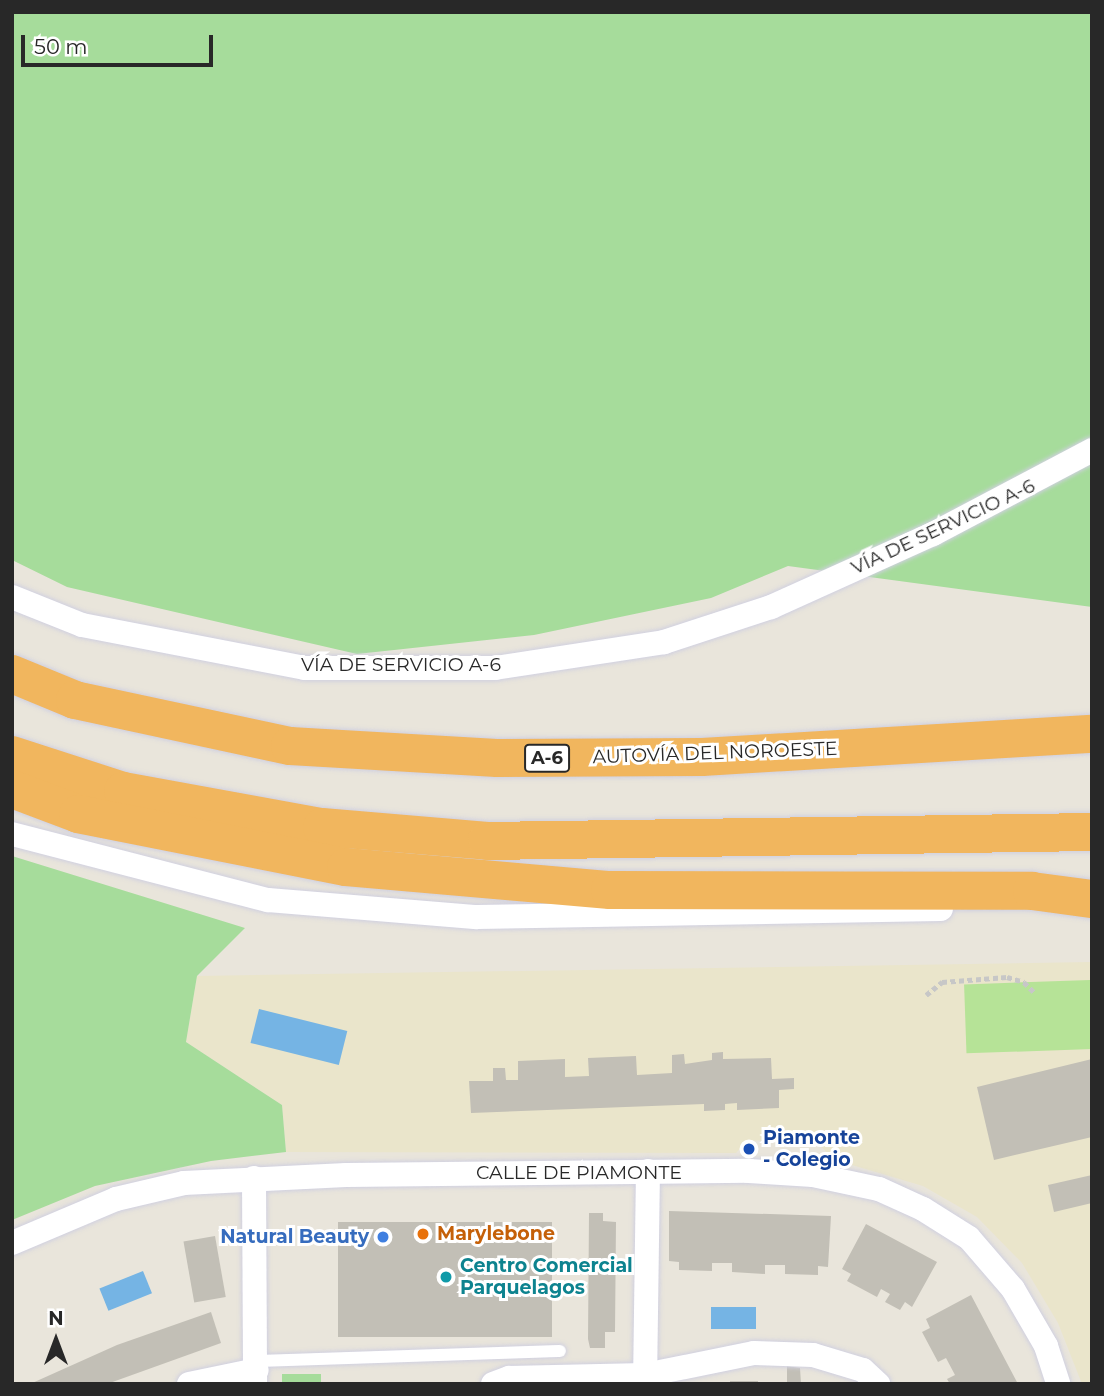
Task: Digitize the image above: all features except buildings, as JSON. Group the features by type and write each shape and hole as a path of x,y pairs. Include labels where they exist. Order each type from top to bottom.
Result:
{"highway":[{"name":"AUTOVÍA DEL NOROESTE","path":"12,674 75,700 290,746 483,757 702,757 1092,734"},
{"path":"12,755 123,791 322,827 487,841 1092,832"},
{"path":"12,789 78,814 346,867 610,890 1032,891 1092,899"}],"street":[{"name":"VÍA DE SERVICIO A-6","path":"12,597 82,625 305,668 495,668 664,642 771,607 933,534 1092,450"},
{"path":"12,834 268,900 477,916 1092,910"},
{"path":"645,1379 648,1171"},
{"name":"CALLE DE PIAMONTE","path":"12,1243 116,1199 184,1183 254,1178 648,1171 813,1175 879,1189 923,1209 969,1238 1013,1289 1046,1346 1058,1384"},
{"path":"189,1384 256,1371 254,1178"},
{"path":"493,1384 509,1378 645,1379 754,1353 813,1355 863,1370 877,1384"}],"lane":[{"path":"256,1371 560,1351"}],"path":[{"path":"926,995 942,982 1007,977 1024,982 1035,993"}],"shaded area":[{"path":"1092,962 1092,1384 1082,1384 1058,1323 1022,1263 977,1217 923,1186 835,1160 812,1138 747,1141 736,1153 286,1152 282,1105 186,1042 197,976"}],"green space":[{"path":"12,12 1092,12 1092,607 788,566 711,598 534,635 357,654 67,587 12,560"},
{"path":"12,856 245,928 197,976 186,1042 282,1105 286,1152 211,1161 95,1186 12,1220"},
{"path":"1090,980 1092,1049 966,1053 964,984"},
{"path":"282,1374 321,1374 321,1384 282,1384"}],"water":[{"path":"259,1009 347,1031 339,1065 251,1043"},
{"path":"143,1271 152,1293 108,1311 99,1289"},
{"path":"711,1307 756,1307 756,1329 711,1329"}],"place":[{"name":"Piamonte - Colegio","path":"749,1149"},
{"name":"Marylebone","path":"423,1234"},
{"name":"Natural Beauty","path":"383,1237"},
{"name":"Centro Comercial Parquelagos","path":"446,1277"}]}
